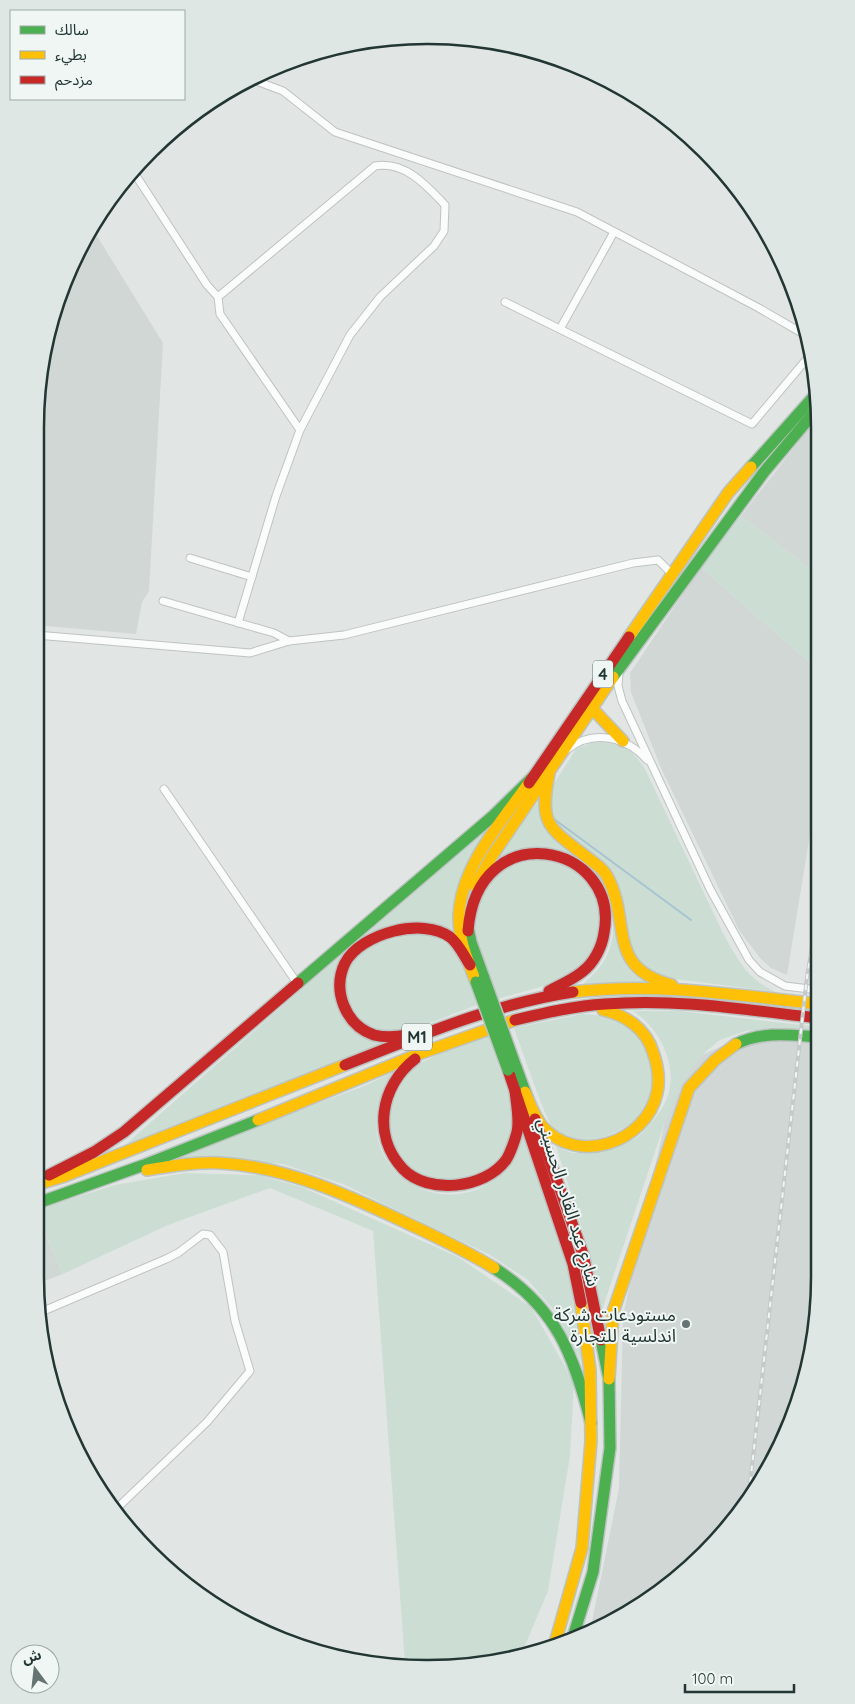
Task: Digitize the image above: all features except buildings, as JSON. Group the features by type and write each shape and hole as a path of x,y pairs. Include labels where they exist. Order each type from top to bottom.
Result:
{"main road":[{"name":"4","path":"480,980 470,965 462,946 458,921 464,886 482,851 728,493 810,401"},
{"name":"4","path":"480,980 468,931 467,908 477,879 620,667 680,589 764,472 811,417"},
{"path":"584,700 623,741"},
{"path":"44,1178 94,1152 124,1132 493,816 536,774"},
{"path":"549,774 544,795 543,811 546,820 554,832 606,874 615,891 625,951 634,966 649,978 696,991"},
{"path":"468,931 473,898 484,879 500,864 520,855 541,852 572,861 589,874 601,891 607,912 607,933 594,963 569,983 503,1007"},
{"path":"447,1025 393,1038 369,1033 355,1024 345,1011 340,996 342,972 348,958 366,942 413,927 429,928 450,938 461,949 470,965"},
{"name":"شارع عبد القادر الحسيني","path":"480,980 520,1091 583,1254 609,1379 610,1448 594,1572 575,1631"},
{"name":"M1","path":"44,1181 65,1176 447,1025 503,1007 575,992 648,988 811,1003"},
{"name":"M1","path":"44,1201 94,1184 254,1122 436,1046 510,1020 578,1007 658,1003 811,1017"},
{"path":"520,1091 543,1128 561,1141 573,1146 585,1147 618,1141 632,1135 649,1114 656,1103 660,1076 658,1063 647,1037 637,1026 614,1011 578,1007"},
{"path":"609,1379 613,1312 689,1088 704,1068 721,1052 744,1041 770,1034 811,1037"},
{"path":"436,1046 404,1069 391,1087 384,1108 383,1128 390,1151 402,1167 419,1180 438,1186 458,1187 479,1181 498,1169 512,1151 519,1129 520,1091"},
{"name":"شارع عبد القادر الحسيني","path":"520,1091 573,1264 584,1315 588,1352 591,1422 582,1548 555,1638"},
{"path":"94,1184 150,1169 178,1165 228,1164 255,1167 297,1176 366,1203 469,1253 497,1269 532,1296 559,1331 570,1352 579,1374 591,1422"}],"street":[{"path":"260,82 283,91 335,132 577,212 757,306 799,331"},
{"path":"218,297 375,166 386,164 413,174 445,205 444,231 434,246 380,297 350,335 300,430 276,496 238,622"},
{"path":"137,177 207,285 218,297 220,314 300,430"},
{"path":"560,329 614,232"},
{"path":"505,302 752,424 805,361"},
{"path":"190,558 252,577"},
{"path":"44,636 250,653 289,641 344,635 633,563 658,560 673,575"},
{"path":"163,601 274,633 289,641"},
{"path":"620,667 618,686 622,701 710,889 749,960 760,972 786,986 811,989"},
{"path":"563,753 574,745 599,737 623,741 638,750 654,768"},
{"path":"164,789 297,983"},
{"path":"46,1310 178,1254 203,1234 210,1235 222,1252 235,1321 250,1371 207,1422 120,1506"}],"shaded area":[{"path":"96,234 163,343 149,591 142,602 136,634 44,626 44,428 47,377 51,353 64,304 83,258"},
{"path":"811,426 811,569 741,516"},
{"path":"701,567 811,664 811,828 787,975 771,968 760,958 739,930 661,768 631,692 630,673"},
{"path":"753,1033 811,1038 811,1276 808,1327 804,1351 791,1400 772,1446 747,1490 732,1510 716,1530 681,1565 641,1596 592,1623 619,1488 623,1316 668,1107 692,1059"},
{"path":"44,1231 63,1274 44,1281"}],"green space":[{"path":"741,516 811,569 811,664 701,567"},
{"path":"596,741 625,748 640,761 734,952 750,975 776,992 675,979 649,972 636,962 630,947 621,895 611,870 559,827 548,811 550,790 576,749"},
{"path":"539,800 542,822 552,838 604,877 611,890 620,949 625,963 633,974 647,982 583,984 602,964 610,948 613,930 612,912 606,894 597,877 585,864 570,854 545,848 523,850 496,859"},
{"path":"493,824 476,849 457,888 453,902 453,932 429,923 409,922 399,923 366,934"},
{"path":"540,859 568,866 576,871 592,889 601,914 600,939 596,950 588,960 557,981 497,999 478,945 477,907 489,883 499,874 511,867"},
{"path":"421,934 434,937 453,950 465,970 477,1005 408,1029 388,1032 375,1029 363,1021 354,1011 348,1000 347,974 353,962 369,948 383,942"},
{"path":"346,950 337,967 349,1024 361,1036 387,1043 125,1145"},
{"path":"633,1011 681,1011 811,1026 811,1031 778,1028 746,1031 720,1040 702,1055 682,1083 666,1119 600,1316 586,1241 556,1146 574,1153 580,1153 609,1148 628,1142 640,1135 664,1105 669,1092 671,1078 666,1052 652,1028"},
{"path":"582,1014 613,1018 630,1027 643,1042 653,1062 656,1082 655,1091 649,1105 639,1117 626,1127 612,1134 597,1138 581,1139 566,1136 553,1128 539,1098 514,1028"},
{"path":"488,1036 509,1095 512,1127 505,1150 496,1162 472,1179 443,1183 411,1170 391,1141 387,1124 390,1104 401,1080 418,1064"},
{"path":"393,1072 377,1111 379,1144 395,1171 419,1188 449,1194 479,1189 505,1169 524,1134 568,1268 579,1317 583,1365 557,1314 528,1280 490,1255 343,1184 283,1164 194,1157 165,1161 364,1086"},
{"path":"185,1173 259,1175 302,1187 458,1257 531,1307 574,1382 570,1456 548,1591 524,1648 478,1657 428,1660 405,1659 373,1231 270,1188 168,1225 63,1274 44,1231 44,1207 115,1185"}],"waterway":[{"path":"554,819 691,920"}],"railway":[{"path":"750,1485 811,953"}],"traffic: fast":[{"path":"751,467 810,401"},
{"path":"613,677 764,472 811,417"},
{"path":"298,983 493,816 536,774"},
{"path":"467,923 471,942 484,978"},
{"path":"484,978 516,1067"},
{"path":"476,982 508,1070"},
{"path":"736,1044 756,1037 766,1036 811,1037"},
{"path":"516,1067 528,1100"},
{"path":"44,1201 144,1165 258,1120"},
{"path":"494,1268 533,1299 559,1335 569,1354 591,1423"},
{"path":"575,1631 593,1572 610,1448 609,1379 601,1340"}],"traffic: slow":[{"path":"629,637 728,493 751,467"},
{"path":"475,886 492,856 613,677"},
{"path":"588,704 623,741"},
{"path":"549,774 545,805 546,816 550,824 564,840 598,866 607,876 614,893 624,941 629,955 637,967 651,977 672,985"},
{"path":"476,982 460,932 461,897 467,879 485,845 529,783"},
{"path":"573,992 603,989 665,989 811,1003"},
{"path":"525,1092 534,1114 542,1126 557,1138 573,1145 591,1146 608,1143 625,1136 639,1125 650,1110 657,1093 658,1078 655,1057 645,1036 634,1024 620,1015 603,1010"},
{"path":"258,1120 416,1055 515,1020"},
{"path":"609,1379 613,1312 689,1088 715,1060 736,1044"},
{"path":"44,1182 65,1176 345,1065"},
{"path":"147,1170 192,1164 219,1163 244,1165 294,1177 367,1204 444,1241 494,1268"},
{"path":"556,1638 582,1548 591,1441 590,1370 581,1303"}],"traffic: jam":[{"path":"529,783 629,637"},
{"path":"468,931 477,894 495,869 519,856 546,854 571,862 591,878 603,902 604,933 597,954 590,964 574,978 549,991"},
{"path":"408,1035 391,1037 374,1035 355,1023 349,1015 341,995 340,984 341,973 345,963 353,952 364,943 378,936 393,931 424,928 438,931 450,937 459,947 470,965"},
{"path":"49,1175 94,1152 124,1132 298,983"},
{"path":"345,1065 429,1032 485,1013 543,997 573,992"},
{"path":"515,1020 582,1006 632,1003 712,1006 811,1017"},
{"path":"415,1059 403,1070 394,1083 384,1112 384,1127 387,1142 393,1156 403,1169 427,1183 456,1185 485,1177 497,1170 506,1160 517,1132 518,1117 515,1090"},
{"path":"508,1070 573,1264 581,1303"},
{"path":"535,1119 583,1254 601,1340"}],"place":[{"name":"مستودعات شركة اندلسية للتجارة","path":"686,1324"}]}
